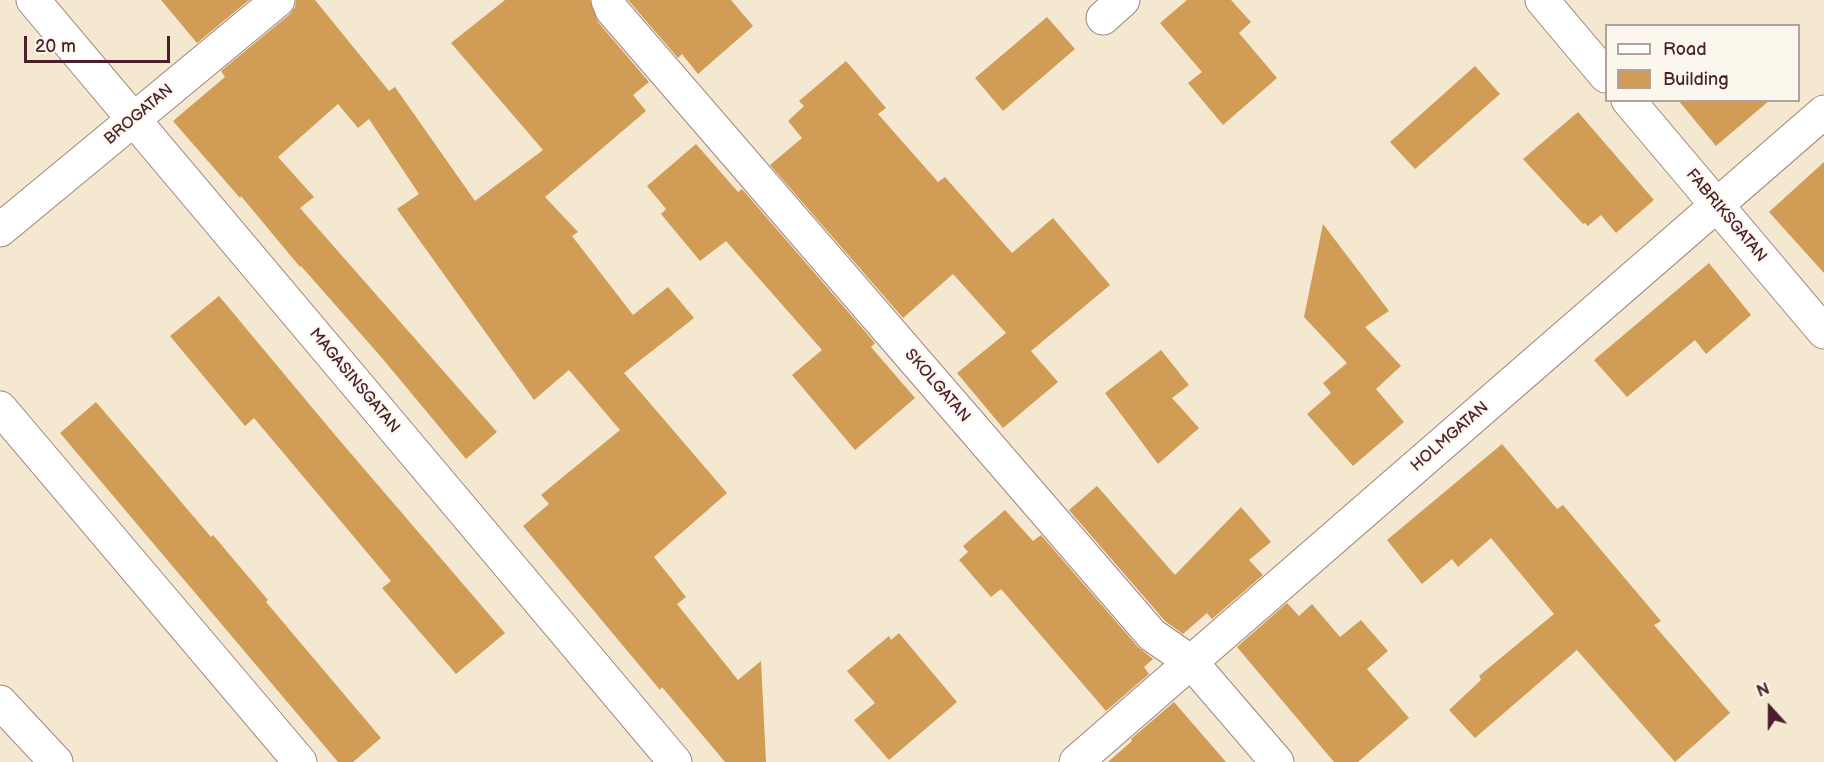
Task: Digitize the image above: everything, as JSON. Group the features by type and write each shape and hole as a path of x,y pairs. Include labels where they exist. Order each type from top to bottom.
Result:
{"street":[{"name":"MAGASINSGATAN","path":"33,0 675,762"},
{"name":"BROGATAN","path":"0,230 278,0"},
{"name":"SKOLGATAN","path":"608,0 612,10 1152,635 1191,662 1277,762"},
{"path":"1542,0 1605,75"},
{"name":"FABRIKSGATAN","path":"1630,102 1824,332"},
{"name":"HOLMGATAN","path":"1076,762 1824,112"},
{"path":"0,408 300,762"},
{"path":"0,702 56,762"}],"building":[{"path":"161,0 249,0 197,43"},
{"path":"296,0 315,0 389,91 395,87 475,201 543,150 451,43 505,0 590,0 598,22 649,82 633,95 646,111 545,197 578,232 572,236 633,315 668,287 694,318 624,373 727,493 654,557 686,597 677,604 738,680 761,661 766,762 725,762 662,687 660,690 523,526 549,504 541,495 620,430 569,370 534,400 397,209 419,194 369,119 358,128 338,104 278,157 314,197 300,208 497,432 466,459 382,358 173,121 225,77 221,71 290,14 295,7"},
{"path":"628,0 731,0 753,26 698,74 682,54 678,58"},
{"path":"1187,0 1231,0 1251,22 1239,33 1277,78 1223,125 1188,83 1202,72 1160,23"},
{"path":"1047,17 1075,49 1003,111 975,78"},
{"path":"846,61 886,108 878,114 938,182 945,177 1012,253 1053,218 1110,285 1031,351 1058,382 1003,428 957,373 1006,333 953,274 903,318 770,165 802,138 788,121 804,106 799,101"},
{"path":"1475,66 1500,94 1415,169 1390,142"},
{"path":"1680,102 1768,102 1716,146"},
{"path":"1578,112 1654,200 1616,233 1601,215 1588,226 1583,224 1523,159"},
{"path":"696,144 738,192 742,189 875,343 871,347 915,398 855,450 792,375 822,350 726,241 700,261 661,214 666,209 647,186"},
{"path":"1824,162 1824,273 1769,212"},
{"path":"1323,224 1389,311 1365,327 1401,366 1376,389 1404,422 1353,466 1307,414 1331,393 1323,383 1347,363 1304,317"},
{"path":"1709,263 1751,315 1706,354 1695,340 1627,397 1594,360"},
{"path":"219,296 505,633 456,674 382,588 391,581 254,418 245,426 170,336"},
{"path":"1161,350 1189,385 1172,398 1199,428 1158,464 1105,393"},
{"path":"96,402 211,537 213,535 268,600 266,602 381,738 353,762 338,762 60,433"},
{"path":"1502,444 1557,509 1563,505 1661,621 1654,625 1730,713 1675,762 1577,650 1475,738 1449,710 1481,680 1479,676 1554,614 1491,538 1458,567 1452,559 1422,584 1387,540"},
{"path":"1097,486 1175,575 1241,507 1271,542 1249,560 1263,575 1212,619 1207,613 1183,634 1165,621 1069,510"},
{"path":"1005,510 1033,541 1041,535 1138,647 1153,659 1144,667 1149,674 1106,711 1001,589 991,597 959,560 968,552 963,546"},
{"path":"1287,603 1299,616 1312,604 1340,637 1361,620 1388,651 1367,669 1409,718 1358,762 1334,762 1237,647"},
{"path":"899,633 957,702 889,760 854,720 875,703 847,671 889,636 891,640"},
{"path":"1174,702 1226,762 1108,762 1132,741 1131,739"}]}
